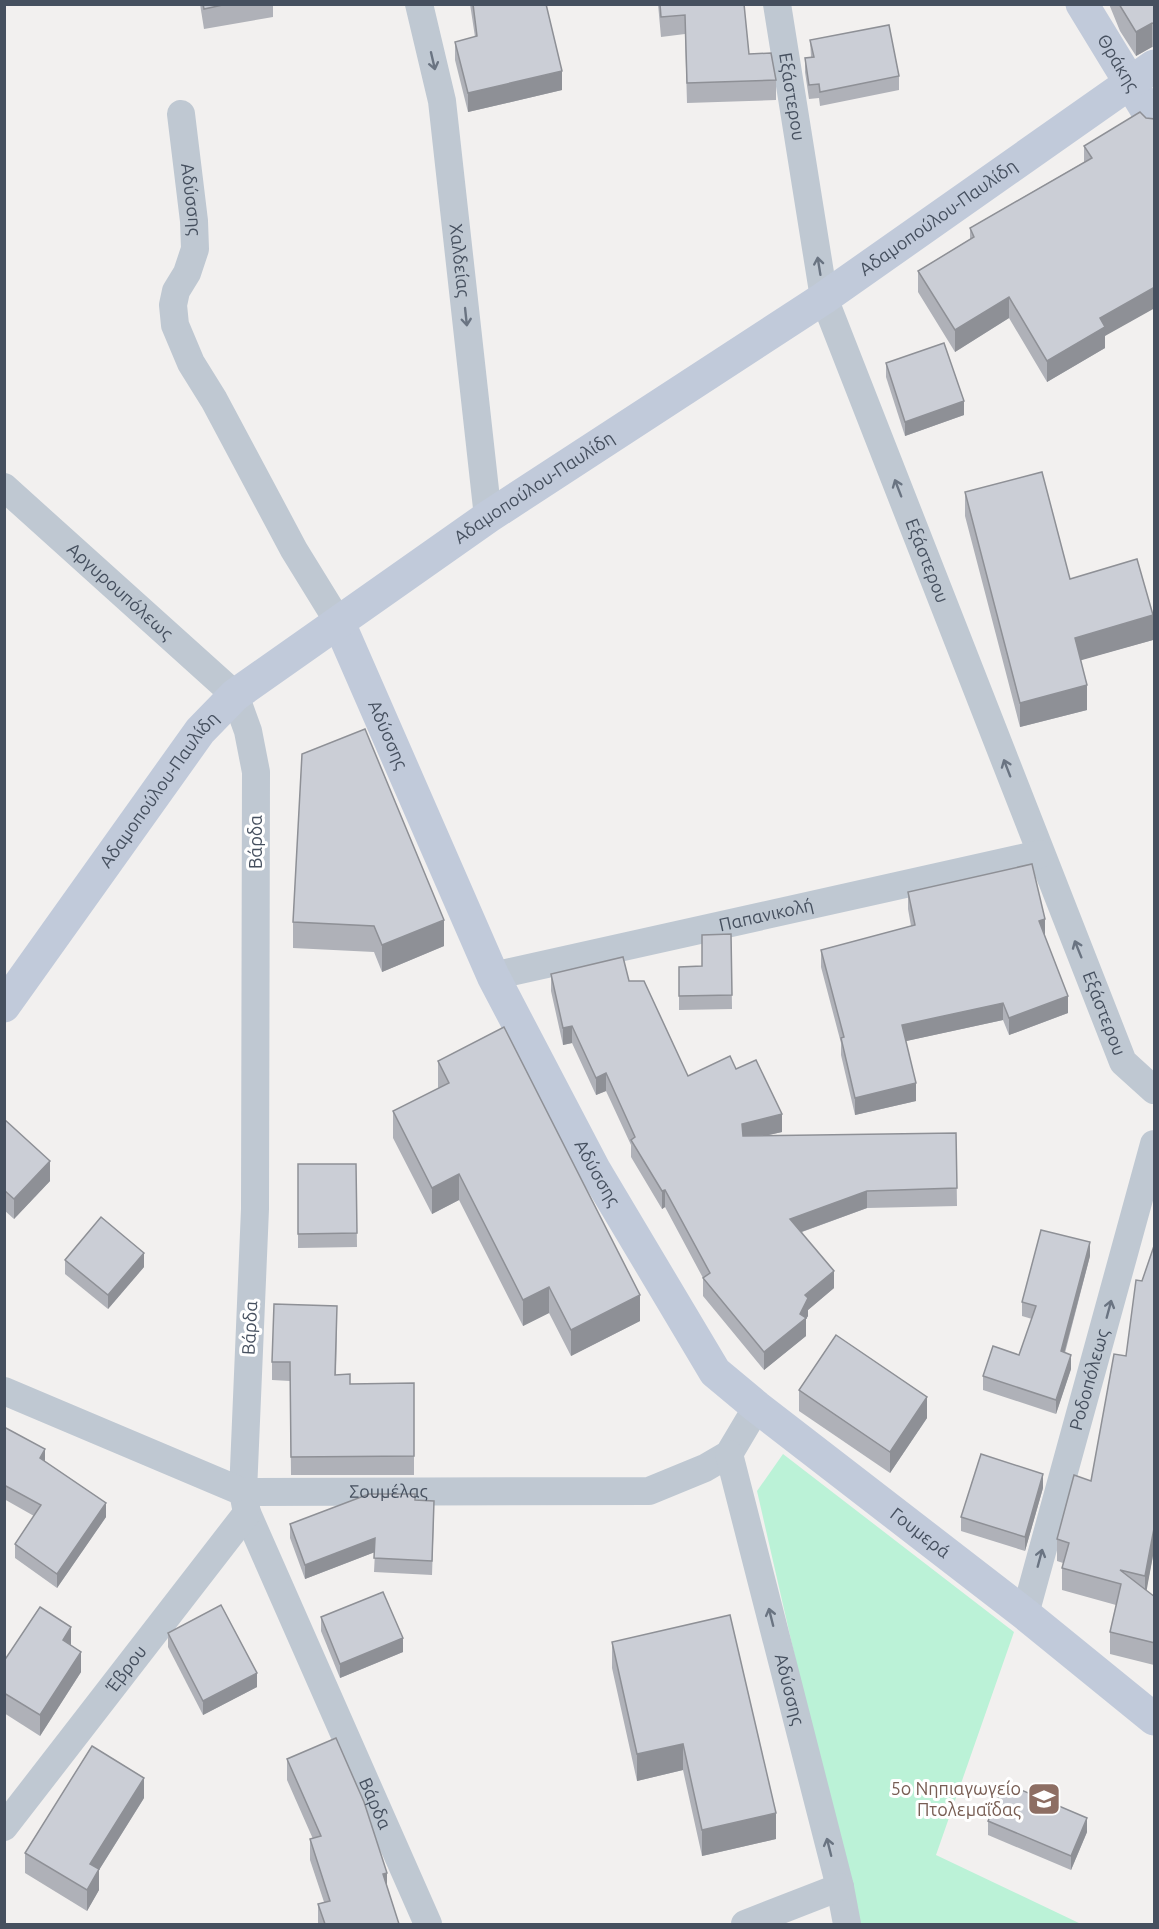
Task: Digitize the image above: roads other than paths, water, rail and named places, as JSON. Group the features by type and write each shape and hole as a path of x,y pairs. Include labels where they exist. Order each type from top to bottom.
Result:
{"street":[{"name":"Χαλδείας","path":"419,4 442,100 488,517"},
{"name":"Εξάστερου","path":"777,4 824,298 1123,1062 1155,1090"},
{"name":"Θράκης","path":"1082,4 1142,75 1155,122"},
{"name":"Αδαμοπούλου-Παυλίδη","path":"4,1006 200,731 235,695 488,517 824,298 1142,75"},
{"name":"Αδύσσης","path":"181,114 194,221 195,249 187,273 176,291 173,305 175,326 191,363 214,400 294,550 339,623 493,976 594,1169 695,1339"},
{"name":"Αργυρουπόλεως","path":"4,487 235,695"},
{"name":"Βάρδα","path":"235,695 248,731 256,772 255,1209 245,1503 428,1924"},
{"name":"Παπανικολή","path":"493,976 1041,854"},
{"name":"Ροδοπόλεως","path":"1025,1614 1155,1144"},
{"name":"Γουμερά","path":"695,1339 715,1372 757,1407 1025,1614 1155,1719"},
{"name":"Σουμέλας","path":"4,1391 245,1503 650,1491 705,1468 729,1454 757,1407"},
{"name":"Αδύσσης","path":"729,1454 840,1887 847,1924"},
{"name":"Έβρου","path":"4,1827 245,1503"},
{"path":"746,1924 840,1887"}],"place":[{"name":"5ο Νηπιαγωγείο Πτολεμαΐδας","path":"1044,1799"}]}
